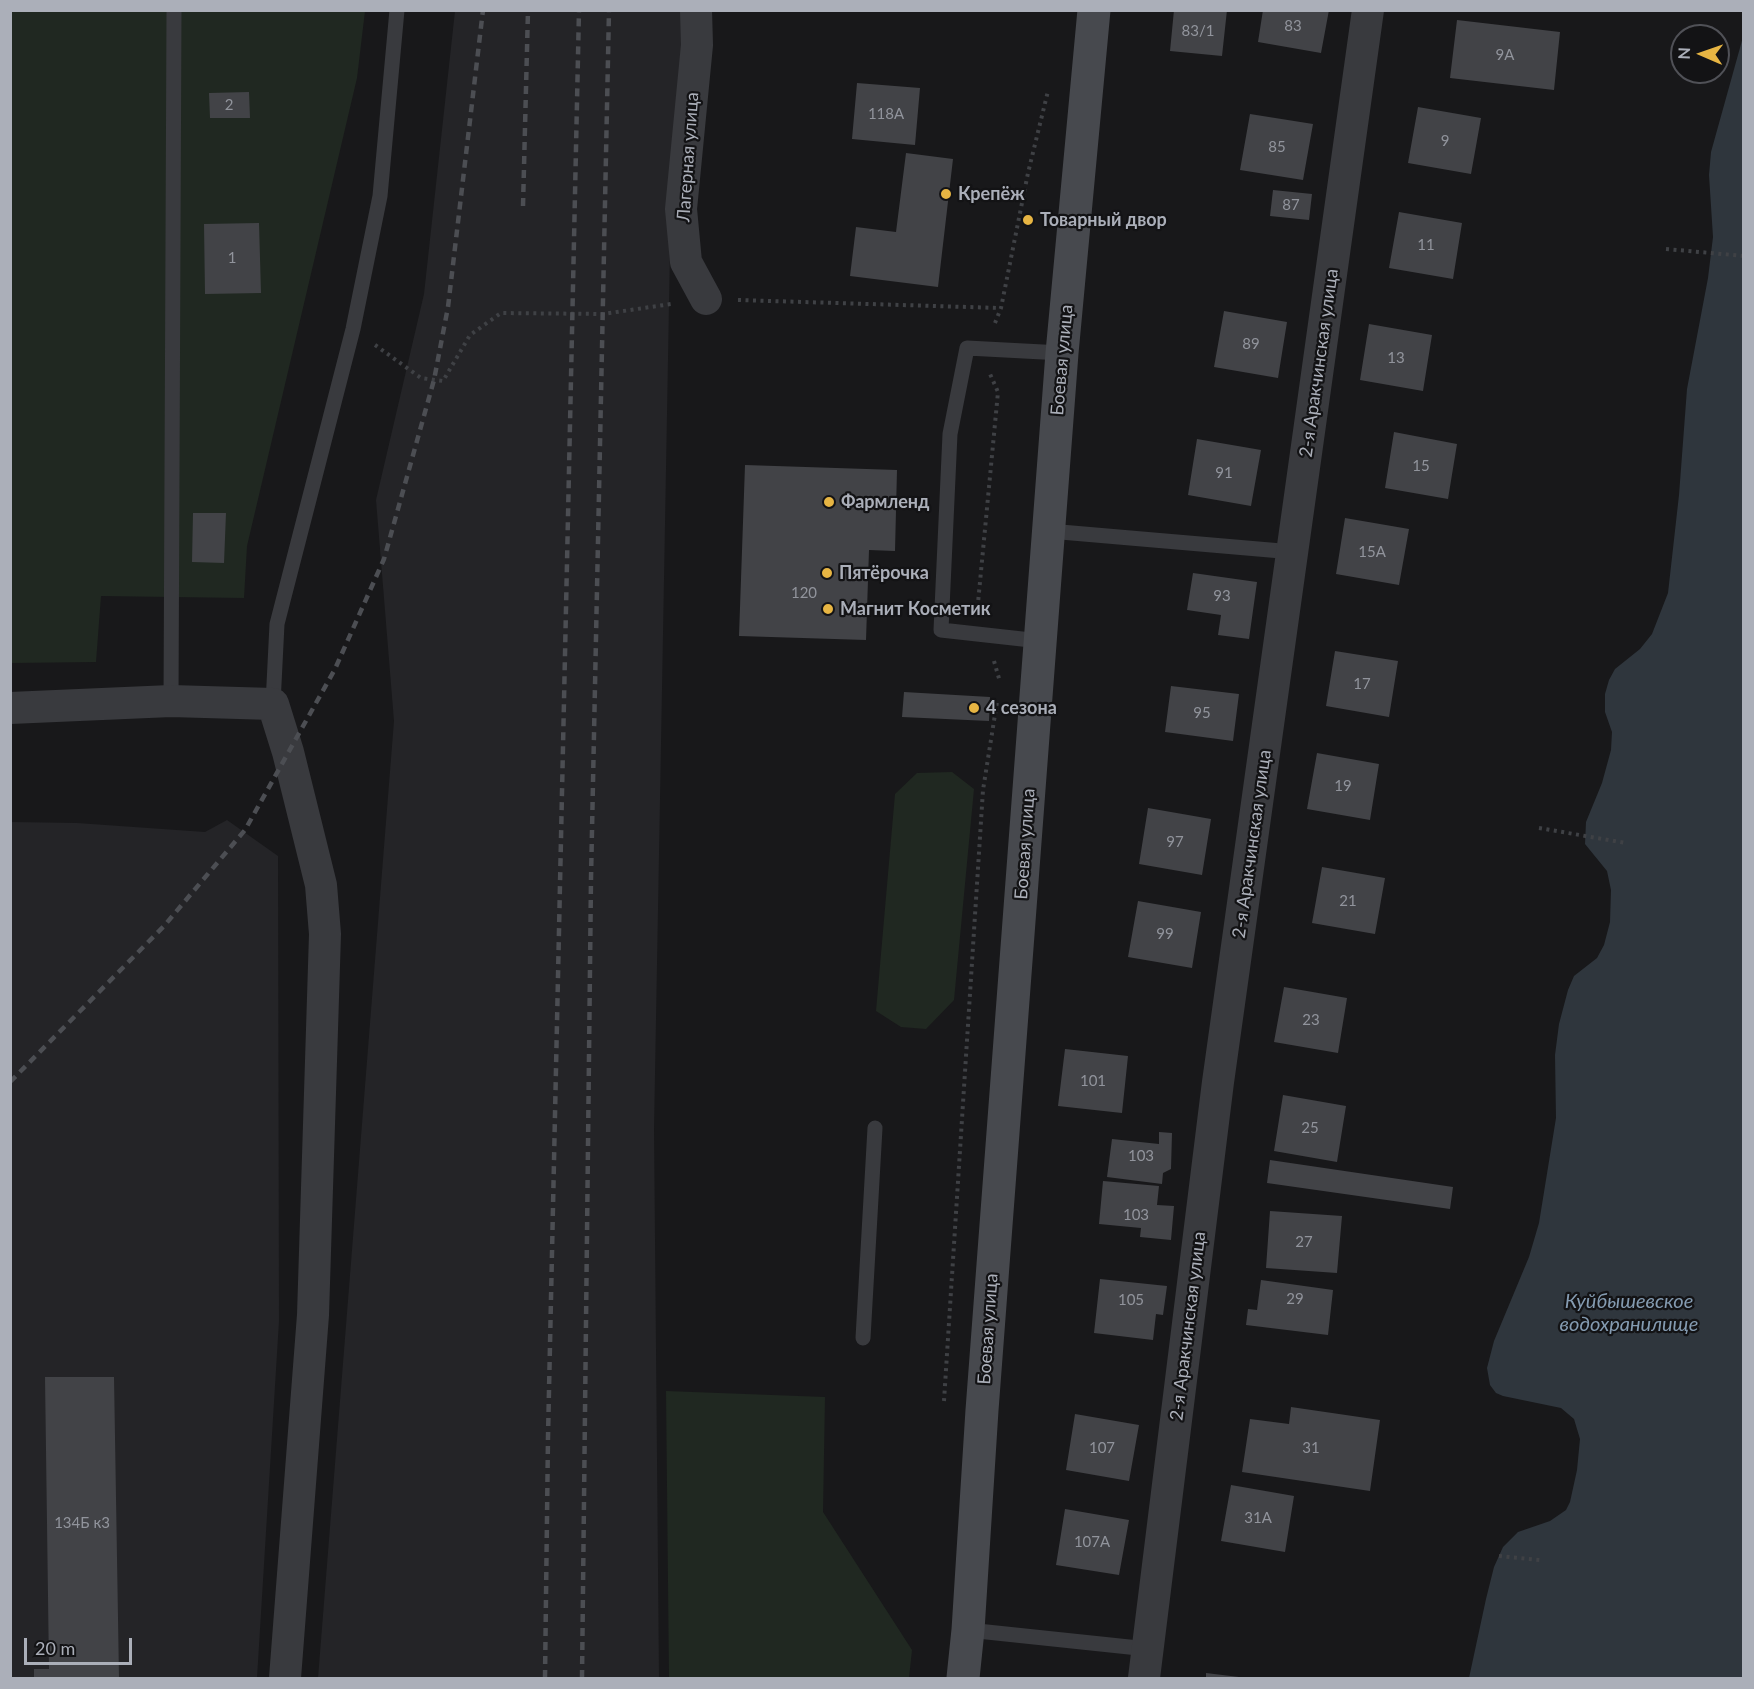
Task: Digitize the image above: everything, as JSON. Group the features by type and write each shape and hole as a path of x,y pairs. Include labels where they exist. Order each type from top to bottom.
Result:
{"main road":[{"name":"Боевая улица","path":"963,1678 1062,353 1094,10"}],"street":[{"name":"Лагерная улица","path":"696,10 697,45 681,209 686,262 705,299"},
{"name":"2-я Аракчинская улица","path":"1146,1664 1218,1083 1368,10"},
{"path":"10,708 171,701 273,704 288,752 321,885 325,934 313,1315 285,1678"}],"lane":[{"path":"171,701 174,10"},
{"path":"273,704 277,624 352,329 380,196 397,10"},
{"path":"1040,641 941,630 950,434 967,348 1062,353"},
{"path":"1049,531 1293,552"},
{"path":"863,1338 875,1128"},
{"path":"968,1630 1146,1664"}],"path":[{"path":"1000,684 978,603 998,392 988,371 990,337 1001,308 1028,173 1049,87"},
{"path":"1666,249 1743,256"},
{"path":"352,329 421,378 443,381 470,335 501,313 603,314 705,299 1001,308"},
{"path":"944,1401 983,790 998,696"},
{"path":"1539,828 1626,843"},
{"path":"1499,1556 1540,1560"}],"shaded area":[{"path":"10,11 365,11 357,78 247,546 244,598 101,596 96,662 11,663"},
{"path":"455,11 684,11 671,194 654,1129 659,1678 318,1678 394,721 376,500 424,294"},
{"path":"952,772 974,789 954,1000 926,1029 901,1027 876,1011 895,794 917,773"},
{"path":"227,820 278,856 279,1321 257,1678 11,1678 11,822 77,823 205,832"},
{"path":"666,1391 825,1397 823,1512 912,1650 909,1678 669,1678"}],"water":[{"name":"Куйбышевское водохранилище","path":"1743,37 1743,1678 1469,1678 1494,1567 1503,1547 1518,1532 1550,1521 1566,1510 1577,1470 1580,1439 1574,1419 1561,1408 1496,1393 1490,1385 1487,1368 1494,1341 1529,1257 1539,1223 1556,1118 1555,1055 1559,1024 1568,990 1574,976 1597,958 1604,945 1610,922 1611,890 1607,871 1585,844 1586,822 1602,783 1611,750 1612,732 1605,712 1605,694 1609,680 1615,669 1640,649 1652,634 1668,593 1679,495 1687,389 1708,278 1713,237 1709,175 1711,152"}],"building":[{"path":"1174,10 1227,10 1222,56 1170,51"},
{"path":"1263,10 1329,10 1321,53 1258,42"},
{"path":"1457,20 1560,32 1554,90 1450,78"},
{"path":"857,83 920,88 915,145 852,139"},
{"path":"249,92 250,118 210,118 209,93"},
{"path":"1418,107 1481,118 1471,174 1408,163"},
{"path":"1250,114 1313,124 1303,180 1240,170"},
{"path":"906,153 953,159 938,287 850,276 856,227 896,232"},
{"path":"1273,190 1312,194 1309,220 1270,216"},
{"path":"1399,212 1462,223 1453,279 1389,268"},
{"path":"259,223 261,293 205,294 204,224"},
{"path":"1224,311 1287,322 1278,378 1214,367"},
{"path":"1369,324 1432,335 1423,391 1360,380"},
{"path":"1394,432 1457,444 1448,499 1385,488"},
{"path":"1197,439 1261,450 1251,506 1188,495"},
{"path":"745,465 897,470 895,551 869,550 866,640 739,636"},
{"path":"193,513 226,513 224,563 192,562"},
{"path":"1345,518 1409,529 1399,585 1336,574"},
{"path":"1193,573 1257,582 1249,639 1218,635 1221,615 1187,610"},
{"path":"1335,651 1398,661 1389,717 1326,706"},
{"path":"1171,686 1239,694 1233,741 1165,732"},
{"path":"904,692 990,697 989,721 902,717"},
{"path":"1317,753 1379,764 1370,820 1307,809"},
{"path":"1148,808 1211,819 1202,875 1139,864"},
{"path":"1322,867 1385,878 1375,934 1312,923"},
{"path":"1138,901 1201,912 1192,968 1128,957"},
{"path":"1284,987 1347,998 1338,1053 1274,1042"},
{"path":"1065,1049 1128,1056 1122,1113 1058,1106"},
{"path":"1283,1095 1346,1106 1337,1162 1274,1151"},
{"path":"1159,1132 1172,1133 1171,1169 1163,1173 1162,1184 1107,1177 1112,1139 1159,1144"},
{"path":"1270,1160 1453,1187 1450,1209 1267,1183"},
{"path":"1103,1181 1159,1186 1157,1205 1174,1206 1171,1240 1140,1237 1141,1228 1099,1224"},
{"path":"1270,1211 1342,1216 1337,1273 1266,1268"},
{"path":"1100,1279 1167,1286 1163,1315 1156,1314 1153,1340 1094,1333"},
{"path":"1261,1280 1333,1290 1328,1335 1246,1325 1248,1309 1257,1310"},
{"path":"45,1377 114,1377 119,1678 34,1678 34,1669 49,1669"},
{"path":"1291,1407 1380,1420 1370,1491 1242,1472 1250,1419 1289,1424"},
{"path":"1075,1414 1139,1425 1129,1481 1066,1470"},
{"path":"1231,1485 1294,1496 1285,1552 1221,1541"},
{"path":"1065,1509 1129,1520 1119,1575 1056,1565"},
{"path":"1206,1673 1239,1677 1239,1678 1206,1678"}],"railway":[{"path":"10,1082 164,926 245,830 335,669 384,559 434,380 448,307 483,10"},
{"path":"523,206 528,10"},
{"path":"545,1678 548,1437 579,10"},
{"path":"582,1678 591,879 609,10"}],"place":[{"name":"Крепёж","path":"946,194"},
{"name":"Товарный двор","path":"1028,220"},
{"name":"Фармленд","path":"829,502"},
{"name":"Пятёрочка","path":"827,573"},
{"name":"Магнит Косметик","path":"828,609"},
{"name":"4 сезона","path":"974,708"}]}
